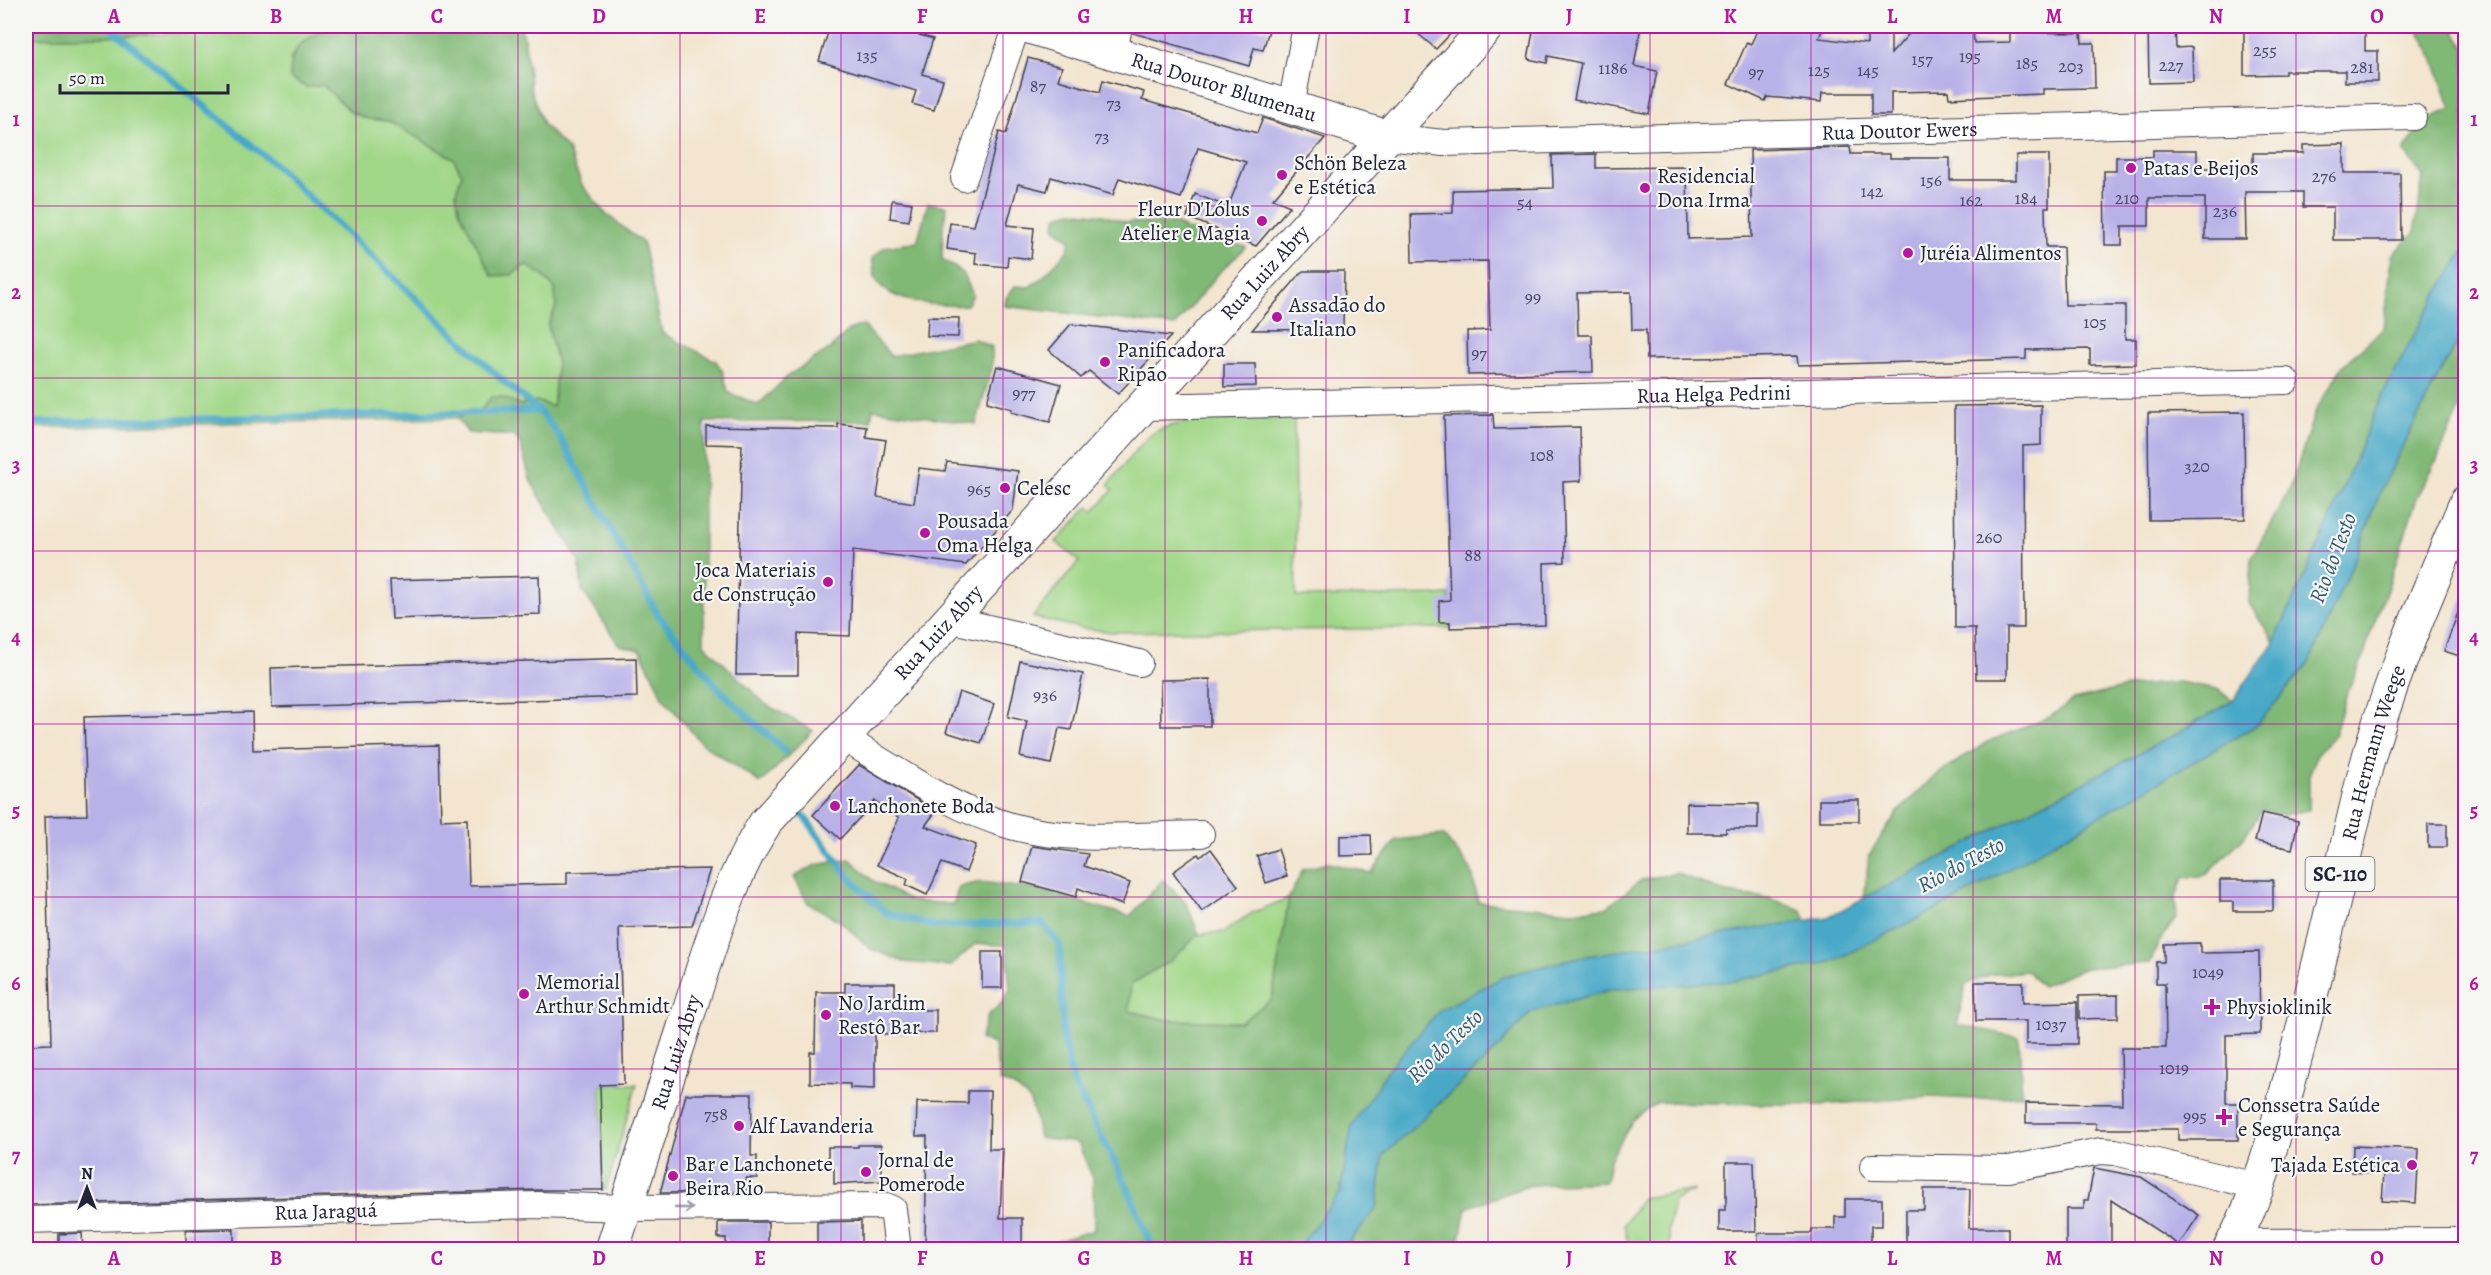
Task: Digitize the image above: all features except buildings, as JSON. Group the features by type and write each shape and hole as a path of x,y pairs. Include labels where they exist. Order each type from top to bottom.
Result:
{"main road":[{"name":"Rua Doutor Blumenau","path":"1026,26 1117,39 1291,107 1387,137"},
{"name":"Rua Luiz Abry","path":"613,1248 695,994 745,856 766,822 1488,26"},
{"name":"Rua Hermann Weege","path":"2231,1246 2257,1186 2291,1076 2376,728 2415,622 2466,502"}],"street":[{"path":"964,178 1017,26"},
{"path":"1291,107 1306,26"},
{"name":"Rua Doutor Ewers","path":"1387,137 1444,143 2413,117"},
{"name":"Rua Helga Pedrini","path":"1142,406 2286,381"},
{"path":"949,619 1139,663"},
{"path":"842,737 951,802 978,815 1011,826 1048,834 1077,836 1201,834"},
{"path":"1873,1167 2009,1169 2101,1151 2115,1152 2257,1186"},
{"name":"Rua Jaraguá","path":"26,1220 538,1204 625,1208 886,1206 893,1209 898,1250"},
{"path":"2231,1246 2466,1241"}],"green space":[{"path":"26,26 143,26 147,35 26,38"},
{"path":"328,26 520,26 524,37 531,91 543,124 568,150 582,185 605,213 643,243 662,333 716,361 723,372 728,392 758,405 789,375 831,348 849,330 863,325 891,356 975,339 992,347 992,368 976,424 873,409 871,421 704,422 704,644 765,704 813,731 761,783 702,744 664,699 640,650 619,645 582,590 579,561 531,482 520,443 515,436 468,433 457,418 481,410 491,397 501,397 520,405 537,401 553,407 557,363 548,325 556,307 555,289 541,274 526,265 511,275 492,276 459,210 456,192 462,174 453,158 388,121 368,119 351,112 323,85 306,87 290,78 295,51 305,41"},
{"path":"2415,26 2452,26 2465,48 2465,249 2423,318 2378,404 2326,529 2274,642 2249,603 2251,559 2290,489 2315,412 2343,365 2384,328 2392,255 2415,232 2423,176 2403,151 2426,120 2451,109 2431,52"},
{"path":"323,29 300,44 290,59 306,87 323,85 351,112 368,119 388,121 453,158 462,174 456,192 511,275 526,264 541,274 555,289 556,307 548,325 557,363 553,408 537,401 520,405 501,397 481,410 457,418 26,428 26,38"},
{"path":"928,203 947,206 943,228 942,259 963,273 973,295 967,305 931,304 905,299 884,289 876,279 872,258 885,247 917,242"},
{"path":"1071,211 1103,215 1126,222 1177,224 1185,229 1246,247 1219,273 1175,326 1005,306 1006,298 1015,286 1029,287 1044,276 1068,250 1070,240 1055,229 1056,217"},
{"path":"2465,331 2465,395 2437,460 2416,500 2363,658 2347,692 2334,736 2318,753 2309,775 2309,810 2284,815 2262,810 2244,837 2206,875 2183,878 2175,899 2177,917 2160,940 2150,963 2085,968 2042,986 2027,971 1989,975 1966,984 1957,1025 2019,1037 2022,1095 1976,1099 1929,1097 1819,1105 1658,1102 1633,1120 1610,1160 1606,1182 1531,1185 1466,1208 1458,1249 1343,1250 1377,1208 1383,1156 1493,1053 1531,1012 1613,989 1733,981 1831,962 1957,899 2257,725 2355,559 2381,490 2442,369"},
{"path":"1294,419 1296,597 1449,595 1450,628 1112,632 1080,628 1033,617 1079,561 1056,542 1088,507 1093,512 1113,490 1108,485 1134,452 1151,435 1163,428 1199,421"},
{"path":"2179,682 2217,689 2233,701 2176,734 1864,898 1869,855 1897,813 1933,777 1987,742 2048,718 2074,700 2127,687"},
{"path":"1443,835 1471,869 1478,902 1572,911 1606,908 1641,880 1676,873 1727,893 1768,898 1802,910 1806,921 1575,958 1352,1125 1340,1193 1297,1249 1051,1250 1054,1242 1094,1230 1093,1179 1078,1143 1039,1138 1030,1102 1020,1090 1000,1081 994,1044 980,1039 988,1015 1001,1004 1010,989 1006,945 975,944 951,966 904,962 871,949 840,921 808,903 794,877 816,865 850,859 872,880 911,901 953,904 959,887 981,882 1034,889 1130,916 1163,880 1186,903 1199,934 1170,961 1131,984 1129,1011 1167,1020 1241,1022 1272,999 1289,898 1303,869 1329,863 1371,873 1396,840"},
{"path":"1289,898 1272,999 1241,1022 1167,1020 1129,1011 1130,984 1170,961 1199,934 1224,932 1252,913"},
{"path":"637,1084 606,1190 603,1190 600,1085"},
{"path":"1695,1190 1674,1201 1668,1229 1671,1249 1629,1249 1624,1225 1642,1198"}],"water":[{"name":"Rio do Testo","path":"2465,249 2465,331 2442,369 2381,490 2355,559 2309,663 2257,725 1957,899 1831,962 1733,981 1613,989 1531,1012 1493,1053 1383,1156 1377,1208 1343,1249 1297,1249 1340,1193 1352,1125 1390,1067 1440,1010 1505,976 1575,958 1828,917 2176,734 2233,701 2274,642 2326,529 2378,404 2423,318"}],"waterway":[{"path":"108,26 274,164 501,379 539,411 558,434 658,615 719,689 785,751"},
{"path":"26,423 539,411"},
{"path":"803,815 850,878 886,913 934,926 1042,923 1060,945 1063,1036 1073,1082 1127,1186 1153,1250"}],"place":[{"name":"Patas e Beijos","path":"2131,168"},
{"name":"Schön Beleza e Estética","path":"1282,175"},
{"name":"Residencial Dona Irma","path":"1645,188"},
{"name":"Fleur D'Lólus Atelier e Magia","path":"1262,221"},
{"name":"Juréia Alimentos","path":"1908,253"},
{"name":"Assadão do Italiano","path":"1277,317"},
{"name":"Panificadora Ripão","path":"1105,362"},
{"name":"Celesc","path":"1005,488"},
{"name":"Pousada Oma Helga","path":"925,533"},
{"name":"Joca Materiais de Construção","path":"828,582"},
{"name":"Lanchonete Boda","path":"835,806"},
{"name":"Memorial Arthur Schmidt","path":"524,994"},
{"name":"Physioklinik","path":"2212,1007"},
{"name":"No Jardim Restô Bar","path":"826,1015"},
{"name":"Conssetra Saúde e Segurança","path":"2224,1117"},
{"name":"Alf Lavanderia","path":"739,1126"},
{"name":"Tajada Estética","path":"2412,1165"},
{"name":"Jornal de Pomerode","path":"866,1172"},
{"name":"Bar e Lanchonete Beira Rio","path":"673,1176"}]}
